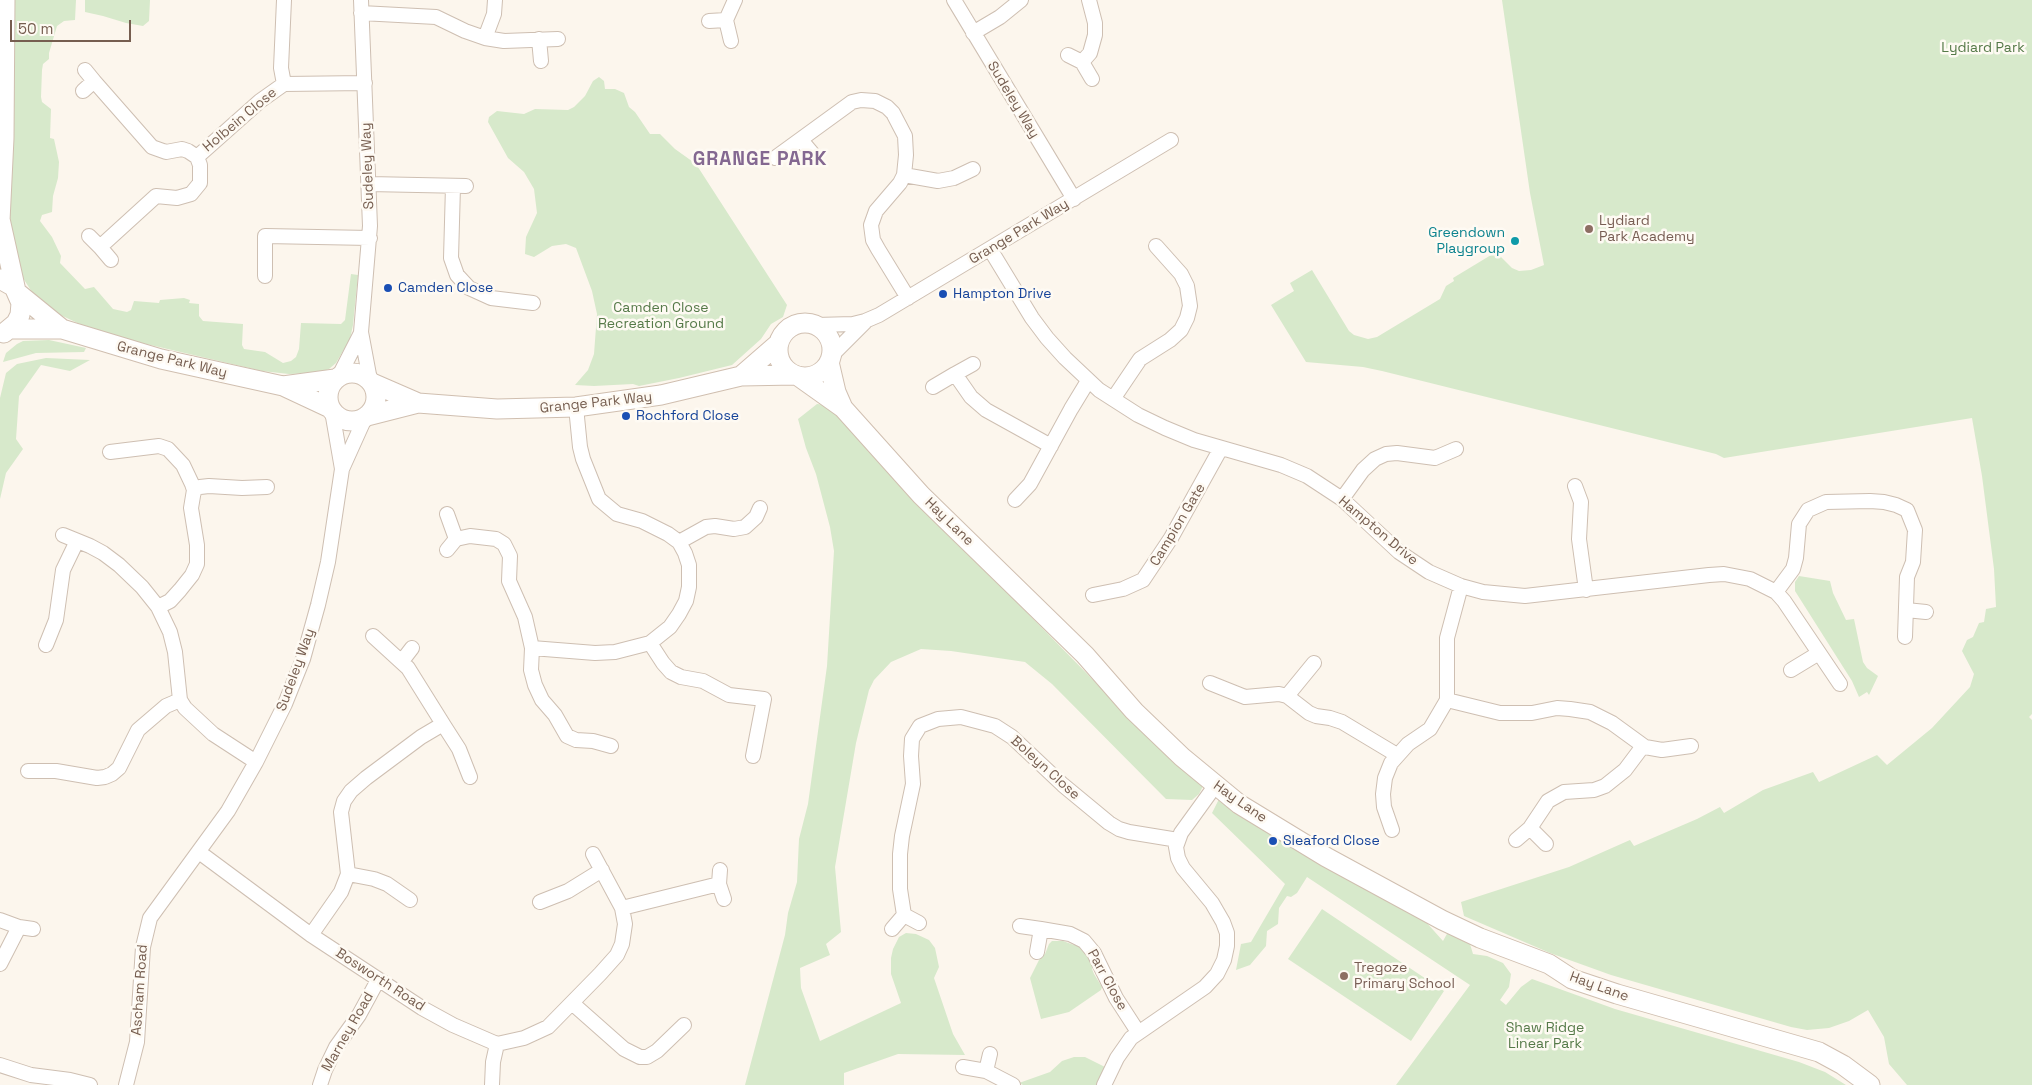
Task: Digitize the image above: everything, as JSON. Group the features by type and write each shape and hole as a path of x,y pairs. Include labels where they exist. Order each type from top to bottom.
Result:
{"street":[{"path":"4,336 20,316 21,303 0,220 4,138 5,0"},
{"name":"Holbein Close","path":"284,0 280,68 284,84"},
{"path":"485,38 494,14 496,0"},
{"path":"731,42 726,20 735,0"},
{"name":"Sudeley Way","path":"954,0 1074,199"},
{"path":"973,33 1000,17 1021,0"},
{"path":"1082,62 1090,53 1095,35 1093,12 1089,0"},
{"path":"361,7 436,17 485,38 504,41 558,39"},
{"name":"Sudeley Way","path":"361,7 370,238 361,332 371,381"},
{"path":"709,21 726,20"},
{"path":"539,39 541,62"},
{"path":"1068,55 1082,62 1092,79"},
{"path":"82,91 90,76 152,147 166,152 182,150 193,153 200,165 200,183 191,194 177,198 156,196 100,247"},
{"name":"Holbein Close","path":"197,157 260,101 284,84 365,84"},
{"path":"775,158 845,106 861,100 875,101 894,113 902,127 906,146 904,175 900,183 876,211 871,225 878,249 908,298"},
{"path":"801,140 812,153"},
{"name":"Grange Park Way","path":"741,376 779,344 784,333 794,325 805,323 816,326 854,324 866,321 908,298 1171,140"},
{"path":"904,175 938,181 954,178 973,169"},
{"path":"369,184 459,186 451,258 457,275 469,288 491,298 533,303"},
{"path":"89,236 111,260"},
{"path":"265,276 265,236 370,238"},
{"path":"1113,399 1140,359 1170,340 1181,330 1187,318 1190,306 1187,286 1182,274 1156,246"},
{"name":"Hampton Drive","path":"990,249 1010,284 1042,332 1088,382 1138,415 1165,428 1222,448 1281,465 1307,476 1342,499 1411,561 1429,572 1461,586 1483,592 1525,596 1724,574 1750,579 1776,592 1791,610 1840,684"},
{"name":"Grange Park Way","path":"0,279 10,284 62,329 153,357 283,386 331,409"},
{"name":"Grange Park Way","path":"366,417 418,403 497,409 576,407 661,396 741,376 813,376 823,370 830,359 866,321"},
{"path":"816,326 826,332 829,338 832,347 830,359"},
{"name":"Grange Park Way","path":"4,336 62,329"},
{"name":"Sudeley Way","path":"337,377 361,332"},
{"path":"779,344 778,353 781,363 789,372 796,376"},
{"name":"Hay Lane","path":"830,359 836,392 843,408"},
{"path":"933,387 973,364"},
{"path":"357,372 371,381 376,391 376,400 373,409 366,417 356,421 347,420 338,417 331,409 328,393 331,384 337,377 345,373 357,372"},
{"path":"955,374 971,397 986,410 1051,446"},
{"name":"Hay Lane","path":"796,376 843,408 921,495 1085,655 1134,711 1182,757 1216,786 1270,824 1326,857 1442,920 1504,949 1521,953 1553,966 1572,979 1804,1047 1833,1059 1870,1085"},
{"name":"Grange Park Way","path":"283,386 337,377"},
{"name":"Grange Park Way","path":"371,381 418,403"},
{"path":"1015,500 1030,484 1088,382"},
{"path":"532,648 596,653 615,652 650,643 670,627 686,600 689,587 689,565 679,542 655,527 617,514 599,499 581,453 576,407"},
{"name":"Sudeley Way","path":"331,409 342,470"},
{"name":"Sudeley Way","path":"200,852 228,811 256,762 292,687 313,626 328,562 342,470 366,417"},
{"path":"110,452 153,446 168,449 183,465 194,490 191,508 197,545 197,564 192,575 180,590 170,601 158,607"},
{"name":"Campion Gate","path":"1093,595 1123,589 1143,580 1171,538 1222,448"},
{"path":"1342,499 1363,470 1386,454 1397,453 1434,458 1456,449"},
{"path":"194,490 200,486 267,487"},
{"path":"1575,486 1582,502 1579,538 1586,590"},
{"path":"1776,592 1793,569 1796,558 1799,524 1808,510 1826,502 1884,502 1907,510 1916,530 1913,562 1907,577 1905,637"},
{"path":"679,542 706,527 715,526 734,529 745,527 756,517 760,508"},
{"path":"447,514 456,539"},
{"path":"63,535 90,546 119,565 142,587 158,607 170,632 175,652 180,700 193,718 229,745 256,762"},
{"path":"447,550 456,539 470,536 496,539 504,544 510,556 509,581 525,617 532,648 531,670 542,700 567,736 576,740 593,741 611,746"},
{"path":"46,645 56,620 63,570 77,541"},
{"path":"1392,830 1384,807 1385,778 1391,763 1397,755 1408,744 1430,729 1447,700 1447,638 1461,586"},
{"path":"1906,610 1926,612"},
{"path":"373,636 402,661 459,749 470,777"},
{"path":"650,643 663,664 671,672 703,681 729,696 764,698 753,756"},
{"path":"402,661 412,648"},
{"path":"1791,670 1819,653"},
{"path":"1287,696 1314,662"},
{"path":"1210,683 1244,702 1279,694 1287,696 1309,713 1336,719 1348,724 1397,755"},
{"path":"28,771 56,771 97,778 112,774 119,768 138,730 166,706 180,700"},
{"path":"1447,700 1500,712 1532,713 1557,708 1570,708 1590,712 1612,723 1643,746 1662,750 1692,746"},
{"name":"Boleyn Close","path":"904,915 900,889 900,854 914,784 910,747 920,726 938,718 961,717 995,726 1012,737 1057,780 1118,829 1178,840"},
{"path":"311,935 341,892 348,874 341,812 344,801 351,791 366,778 421,737 442,724"},
{"path":"1516,840 1530,828 1541,809 1548,802 1564,792 1594,790 1605,786 1615,780 1625,770 1643,746"},
{"path":"1104,1085 1117,1058 1131,1038 1205,987 1217,974 1224,960 1227,933 1218,912 1183,868 1178,858 1178,840 1188,822 1216,786"},
{"path":"1530,828 1546,844"},
{"name":"Bosworth Road","path":"200,852 311,935 378,980 452,1025 497,1044"},
{"name":"Ascham Road","path":"126,1085 137,1042 143,947 146,929 154,909 200,852"},
{"path":"492,1085 493,1062 497,1044 524,1038 541,1031 552,1023 617,955 622,944 624,935 622,908 593,854"},
{"path":"540,902 568,891 602,870"},
{"path":"348,874 374,879 387,884 410,900"},
{"path":"622,908 720,877 724,899"},
{"path":"892,929 904,915 919,923"},
{"path":"0,920 26,928 0,964"},
{"name":"Parr Close","path":"1020,926 1070,934 1089,946 1116,998 1138,1032"},
{"path":"1037,952 1041,929"},
{"name":"Marney Road","path":"320,1085 324,1070 336,1047 359,1014 378,980"},
{"path":"572,1002 624,1049 640,1057 647,1057 657,1051 684,1025"},
{"path":"986,1071 990,1054"},
{"path":"0,1065 31,1075 70,1080 90,1085"},
{"path":"963,1067 986,1071 1013,1085"}],"green space":[{"path":"13,0 76,0 75,20 64,21 57,26 49,59 43,64 42,70 41,97 42,102 51,109 50,138 54,139 59,162 52,212 42,215 40,221 52,237 61,256 60,263 85,289 94,287 113,309 127,312 131,310 134,301 159,303 160,300 184,298 190,300 189,303 199,304 199,316 203,321 243,324 242,345 244,349 265,352 283,363 291,361 296,357 299,349 301,323 341,324 345,320 351,274 358,275 350,339 336,363 329,369 318,373 289,374 262,371 99,333 54,312 40,302 23,278 9,223"},
{"path":"85,0 150,0 149,21 143,26 85,12"},
{"name":"Lydiard Park","path":"1502,0 2032,0 2032,714 2029,717 2032,720 2032,1085 1907,1085 1889,1064 1884,1037 1868,1010 1849,1021 1829,1028 1807,1030 1791,1027 1611,975 1550,953 1464,916 1461,902 1569,867 1630,840 1634,846 1720,807 1724,813 1763,790 1813,772 1819,782 1877,755 1887,765 1932,728 1970,687 1974,674 1962,651 1967,640 1973,637 1979,623 1984,622 1986,609 1996,607 1994,569 1982,476 1972,418 1724,458 1716,454 1382,371 1363,367 1306,362 1271,305 1294,291 1290,283 1312,270 1349,331 1354,335 1368,339 1377,337 1440,299 1446,286 1454,281 1453,278 1496,252 1512,268 1519,271 1531,270 1544,265 1530,193"},
{"name":"Camden Close Recreation Ground","path":"599,77 604,81 605,89 615,89 624,93 629,107 635,112 650,134 660,134 675,149 696,164 787,305 783,317 771,324 761,339 732,365 639,386 633,384 575,385 588,370 594,354 597,314 592,291 576,248 566,244 552,246 534,257 525,254 526,237 537,213 534,189 524,172 508,158 488,122 489,117 497,111 524,114 535,109 568,110 585,96 593,81"},
{"path":"49,340 86,348 84,352 36,353 3,362 6,353 23,341"},
{"path":"46,358 90,360 70,371 41,365 19,396 16,439 23,449 6,473 0,499 0,398 6,373 17,364"},
{"path":"817,404 827,405 1149,737 1203,786 1199,794 1192,800 1166,799 1052,684 1025,662 951,651 921,649 891,662 874,680 869,690 856,743 835,867 841,932 826,944 830,955 800,968 801,988 820,1041 901,1003 891,974 891,958 899,937 906,933 916,934 929,940 935,948 939,967 934,978 953,1034 965,1055 898,1054 844,1073 844,1085 745,1085 785,935 788,913 797,882 799,839 808,804 827,666 834,551 830,527 816,474 798,419"},
{"path":"1799,576 1830,581 1833,593 1846,620 1854,619 1863,662 1867,668 1878,676 1869,695 1867,692 1859,697 1852,681 1795,591 1795,582"},
{"name":"Shaw Ridge Linear Park","path":"1219,799 1419,914 1420,919 1426,922 1443,941 1448,932 1470,944 1473,954 1487,956 1503,963 1511,974 1509,987 1500,1000 1506,1005 1521,987 1532,979 1615,1009 1799,1062 1825,1072 1846,1085 1396,1085 1470,985 1307,877 1297,893 1291,897 1287,896 1279,908 1278,924 1267,931 1266,946 1250,965 1236,970 1241,944 1251,942 1285,884 1212,813"},
{"path":"1322,909 1444,991 1411,1041 1288,959"},
{"path":"1052,941 1063,941 1074,945 1080,944 1094,964 1092,969 1102,987 1101,990 1069,1012 1041,1019 1030,978 1041,956 1045,954"},
{"path":"1074,1057 1085,1057 1105,1067 1106,1069 1099,1085 1023,1085 1019,1083 1050,1072 1062,1061"}],"place":[{"name":"Lydiard Park Academy","path":"1589,229"},
{"name":"Greendown Playgroup","path":"1515,241"},
{"name":"Camden Close","path":"388,288"},
{"name":"Hampton Drive","path":"943,294"},
{"name":"Rochford Close","path":"626,416"},
{"name":"Sleaford Close","path":"1273,841"},
{"name":"Tregoze Primary School","path":"1344,976"}],"district":[{"name":"GRANGE PARK","path":"760,160"}]}
